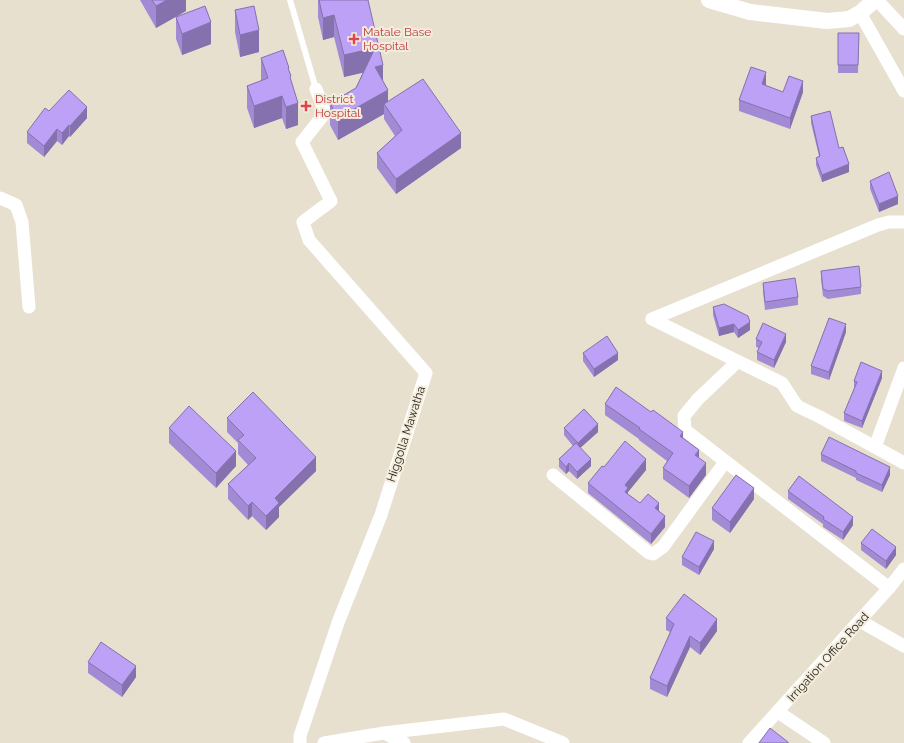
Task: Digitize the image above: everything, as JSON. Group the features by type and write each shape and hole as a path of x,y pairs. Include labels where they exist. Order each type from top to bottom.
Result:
{"street":[{"path":"709,0 750,12 827,21 849,19 860,13 876,0 904,29"},
{"path":"860,13 904,91"},
{"name":"Higgolla Mawatha","path":"300,743 300,736 339,620 381,514 426,373 309,240 303,222 331,201 302,142 325,113 316,89"},
{"path":"0,198 16,205 22,222 29,307"},
{"path":"904,222 878,224 652,319 782,383 797,406 904,463"},
{"path":"737,362 698,399 684,416 684,430 889,588"},
{"path":"875,447 904,368"},
{"path":"553,475 653,554 663,546 725,462"},
{"name":"Irrigation Office Road","path":"750,743 889,588 904,569"},
{"path":"860,620 904,646"},
{"path":"778,712 824,743"},
{"path":"324,743 384,733 504,719 563,743"},
{"path":"384,733 404,743"}],"lane":[{"path":"290,0 316,89"}],"building":[{"path":"152,0 167,0 156,6"},
{"path":"319,0 368,0 383,65 375,67 388,90 338,118 330,103 356,88 375,48 344,55 334,15 323,18"},
{"path":"205,6 211,22 182,34 176,17"},
{"path":"254,6 259,30 240,35 235,10"},
{"path":"838,33 859,33 858,65 838,65"},
{"path":"283,50 298,103 286,107 282,96 254,106 247,86 268,78 261,58"},
{"path":"751,67 766,72 762,84 783,92 789,76 803,81 790,118 739,100"},
{"path":"423,79 461,133 396,179 377,153 402,130 384,104"},
{"path":"69,90 87,107 62,133 57,129 44,146 27,132 45,108 49,111"},
{"path":"830,111 839,148 843,147 849,164 822,175 816,158 820,156 811,116"},
{"path":"889,172 898,196 879,204 870,181"},
{"path":"859,266 861,287 828,291 823,289 821,271"},
{"path":"795,278 798,297 765,302 763,283"},
{"path":"724,304 748,316 750,322 738,330 734,324 719,328 713,307"},
{"path":"829,318 846,324 829,372 811,366"},
{"path":"763,323 786,334 774,360 757,352 762,342 756,339"},
{"path":"607,336 618,353 594,369 583,353"},
{"path":"861,362 882,371 862,421 844,413 857,382 854,381"},
{"path":"616,387 651,412 653,410 683,432 680,436 699,450 695,455 706,463 689,486 663,468 673,453 605,404"},
{"path":"253,392 316,457 275,498 279,503 266,516 252,502 248,506 228,484 256,458 238,440 244,435 227,418"},
{"path":"189,406 236,451 216,473 169,428"},
{"path":"584,409 598,424 578,443 564,428"},
{"path":"829,437 890,467 882,485 821,454"},
{"path":"625,441 646,459 625,485 628,488 625,492 640,503 648,494 659,503 655,508 665,516 651,534 588,483 602,466 604,467"},
{"path":"576,443 591,459 577,472 569,463 566,467 559,459"},
{"path":"736,475 754,488 730,522 712,508"},
{"path":"799,476 853,517 843,532 823,519 824,517 788,491"},
{"path":"872,529 896,547 886,561 861,543"},
{"path":"696,532 714,541 699,567 682,557"},
{"path":"684,594 717,619 700,643 690,636 667,686 650,678 674,624 666,618"},
{"path":"101,642 136,666 122,685 88,662"},
{"path":"770,728 788,742 788,743 759,743"}],"place":[{"name":"Matale Base Hospital","path":"354,39"},
{"name":"District Hospital","path":"306,106"}]}
